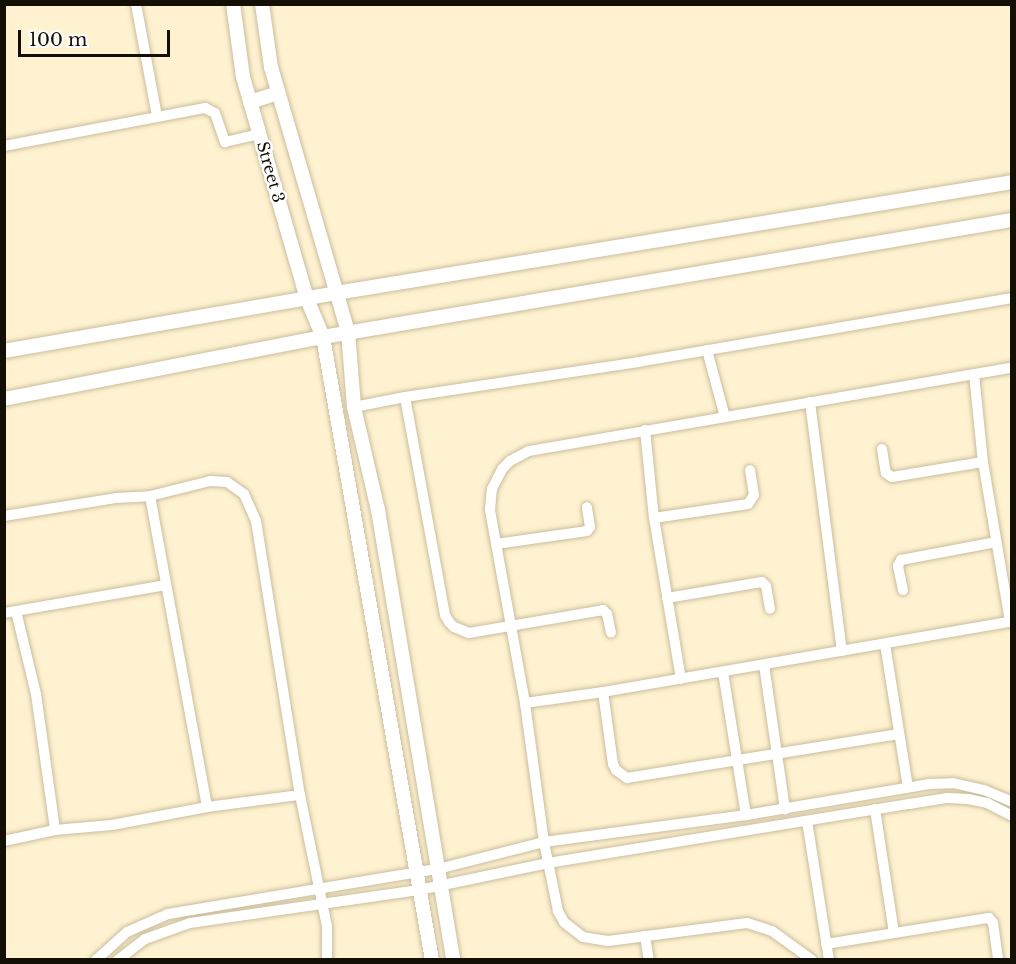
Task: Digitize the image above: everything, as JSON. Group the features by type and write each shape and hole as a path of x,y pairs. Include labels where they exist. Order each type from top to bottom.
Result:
{"street":[{"path":"136,4 157,116"},
{"name":"Street 3","path":"233,4 237,51 250,102 306,299 323,337 432,960"},
{"name":"Street 3","path":"262,4 266,40 278,93 348,333 354,407 378,510 438,869 439,887 453,960"},
{"path":"250,102 278,93"},
{"path":"4,146 157,116 210,109 214,113 225,142 260,134"},
{"path":"4,351 336,293 1011,182"},
{"path":"4,399 323,337 1011,220"},
{"path":"354,407 1011,298"},
{"path":"707,350 725,417"},
{"path":"812,960 772,931 747,923 595,941 572,931 558,911 544,842 525,703 489,499 496,478 510,461 529,451 1011,368"},
{"path":"525,703 723,672 1011,621 982,462 974,374"},
{"path":"405,397 445,615 454,627 469,633 603,610 607,614 610,633"},
{"path":"810,402 842,651"},
{"path":"645,430 654,518 681,679"},
{"path":"882,449 886,473 892,477 982,462"},
{"path":"654,518 748,504 754,495 750,470"},
{"path":"4,516 116,498 150,496 210,482 227,482 244,494 252,507 279,651 300,795 329,940 327,960"},
{"path":"150,496 207,807"},
{"path":"496,544 587,531 590,526 587,507"},
{"path":"903,590 898,566 901,560 996,542"},
{"path":"667,598 762,582 766,586 770,609"},
{"path":"4,613 165,585"},
{"path":"16,611 36,694 55,830"},
{"path":"885,644 908,788"},
{"path":"764,665 785,809"},
{"path":"723,672 746,815"},
{"path":"603,692 613,764 621,775 634,779 898,734"},
{"path":"96,960 127,932 168,914 438,869 544,842 746,815 908,788 953,783 984,790 1011,802"},
{"path":"4,841 55,830 112,825 207,807 300,795"},
{"path":"118,960 145,939 167,929 439,887 548,863 948,798 987,803 1011,816"},
{"path":"874,810 894,933"},
{"path":"807,821 828,960"},
{"path":"826,944 989,918 993,923 998,960"},
{"path":"645,936 649,960"}]}
